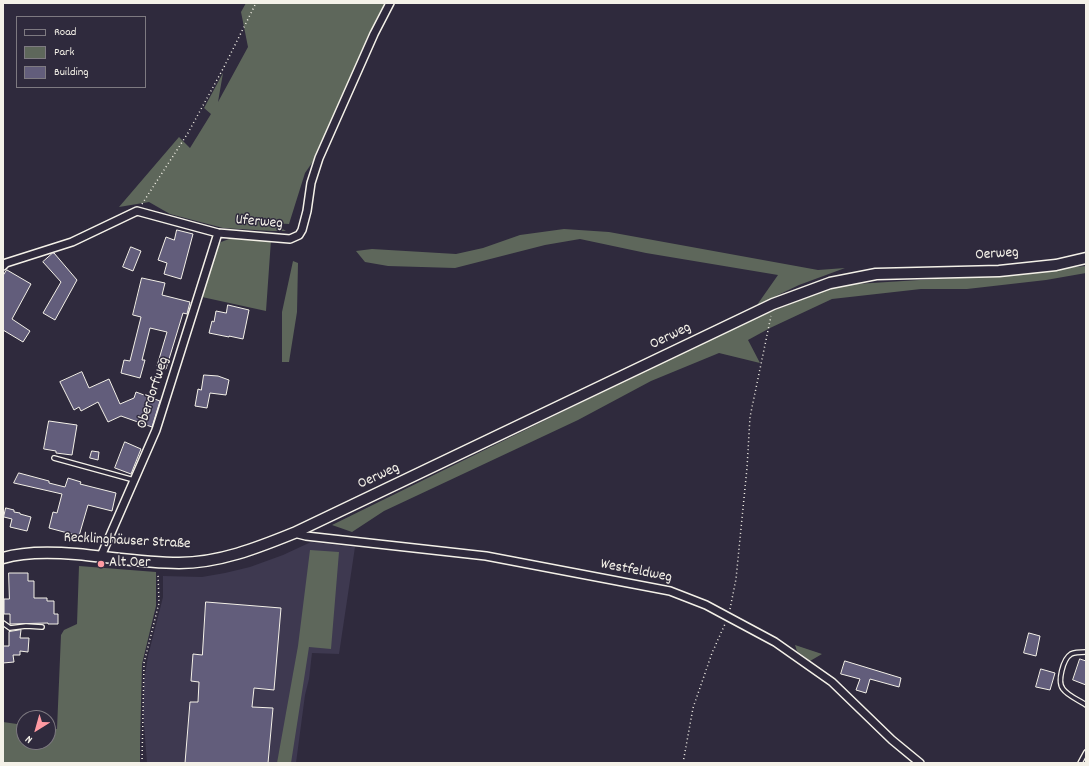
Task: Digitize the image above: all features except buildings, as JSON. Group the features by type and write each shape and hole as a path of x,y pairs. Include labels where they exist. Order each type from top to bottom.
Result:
{"street":[{"name":"Uferweg","path":"137,211 218,233 290,239 299,235 302,230 307,211 311,183 319,158 374,34 390,3"},
{"path":"3,266 6,263 72,242 137,211"},
{"name":"Oberdorfweg","path":"101,556 156,430 218,233"},
{"name":"Oerweg","path":"294,534 773,304 830,283 876,274 999,271 1056,264 1086,258"},
{"name":"Recklinghäuser Straße","path":"3,558 42,552 180,563 216,560 254,550 294,534"},
{"name":"Westfeldweg","path":"294,534 486,556 670,591 706,605 775,642 832,682 892,740 920,763"}],"lane":[{"path":"54,458 134,480"},
{"path":"3,623 10,628 26,626 42,627"},
{"path":"1086,652 1078,652 1069,655 1064,664 1060,682 1062,688 1086,705"},
{"path":"1080,763 1086,752"}],"path":[{"path":"137,211 188,133 224,68 256,3"},
{"path":"683,763 693,708 712,654 728,617 736,579 747,468 750,417 773,304"},
{"path":"142,763 144,663 159,603 158,562"}],"shaded area":[{"path":"311,542 355,547 339,654 312,653 296,763 147,763 143,712 144,681 148,656 163,597 163,576 202,577 225,573 250,567 283,555"}],"green space":[{"path":"246,3 387,3 316,157 305,173 289,224 272,223 286,231 223,228 170,214 149,202 119,207 179,137 190,148 211,114 204,108 223,73 218,102 248,47 241,12"},
{"path":"564,229 609,232 818,270 845,268 799,285 757,305 778,275 646,253 580,239 545,245 455,268 388,266 365,262 356,251 372,249 456,254 483,248 520,235"},
{"path":"240,238 271,240 266,311 202,297 210,272 212,255 221,242 229,239"},
{"path":"293,261 298,263 297,312 289,362 282,362 282,312"},
{"path":"1086,266 1086,273 1046,280 967,289 921,289 832,299 748,340 760,363 719,353 651,381 578,420 384,511 352,532 332,525 747,321 840,285 967,277"},
{"path":"310,550 339,552 331,649 309,647 291,763 277,763 298,646"},
{"path":"79,566 156,572 156,606 142,664 140,763 3,763 3,722 16,724 16,750 56,750 61,635 64,630 77,624"},
{"path":"795,645 822,654 810,661 797,651"}],"place":[{"name":"Alt Oer","path":"101,564"}]}
